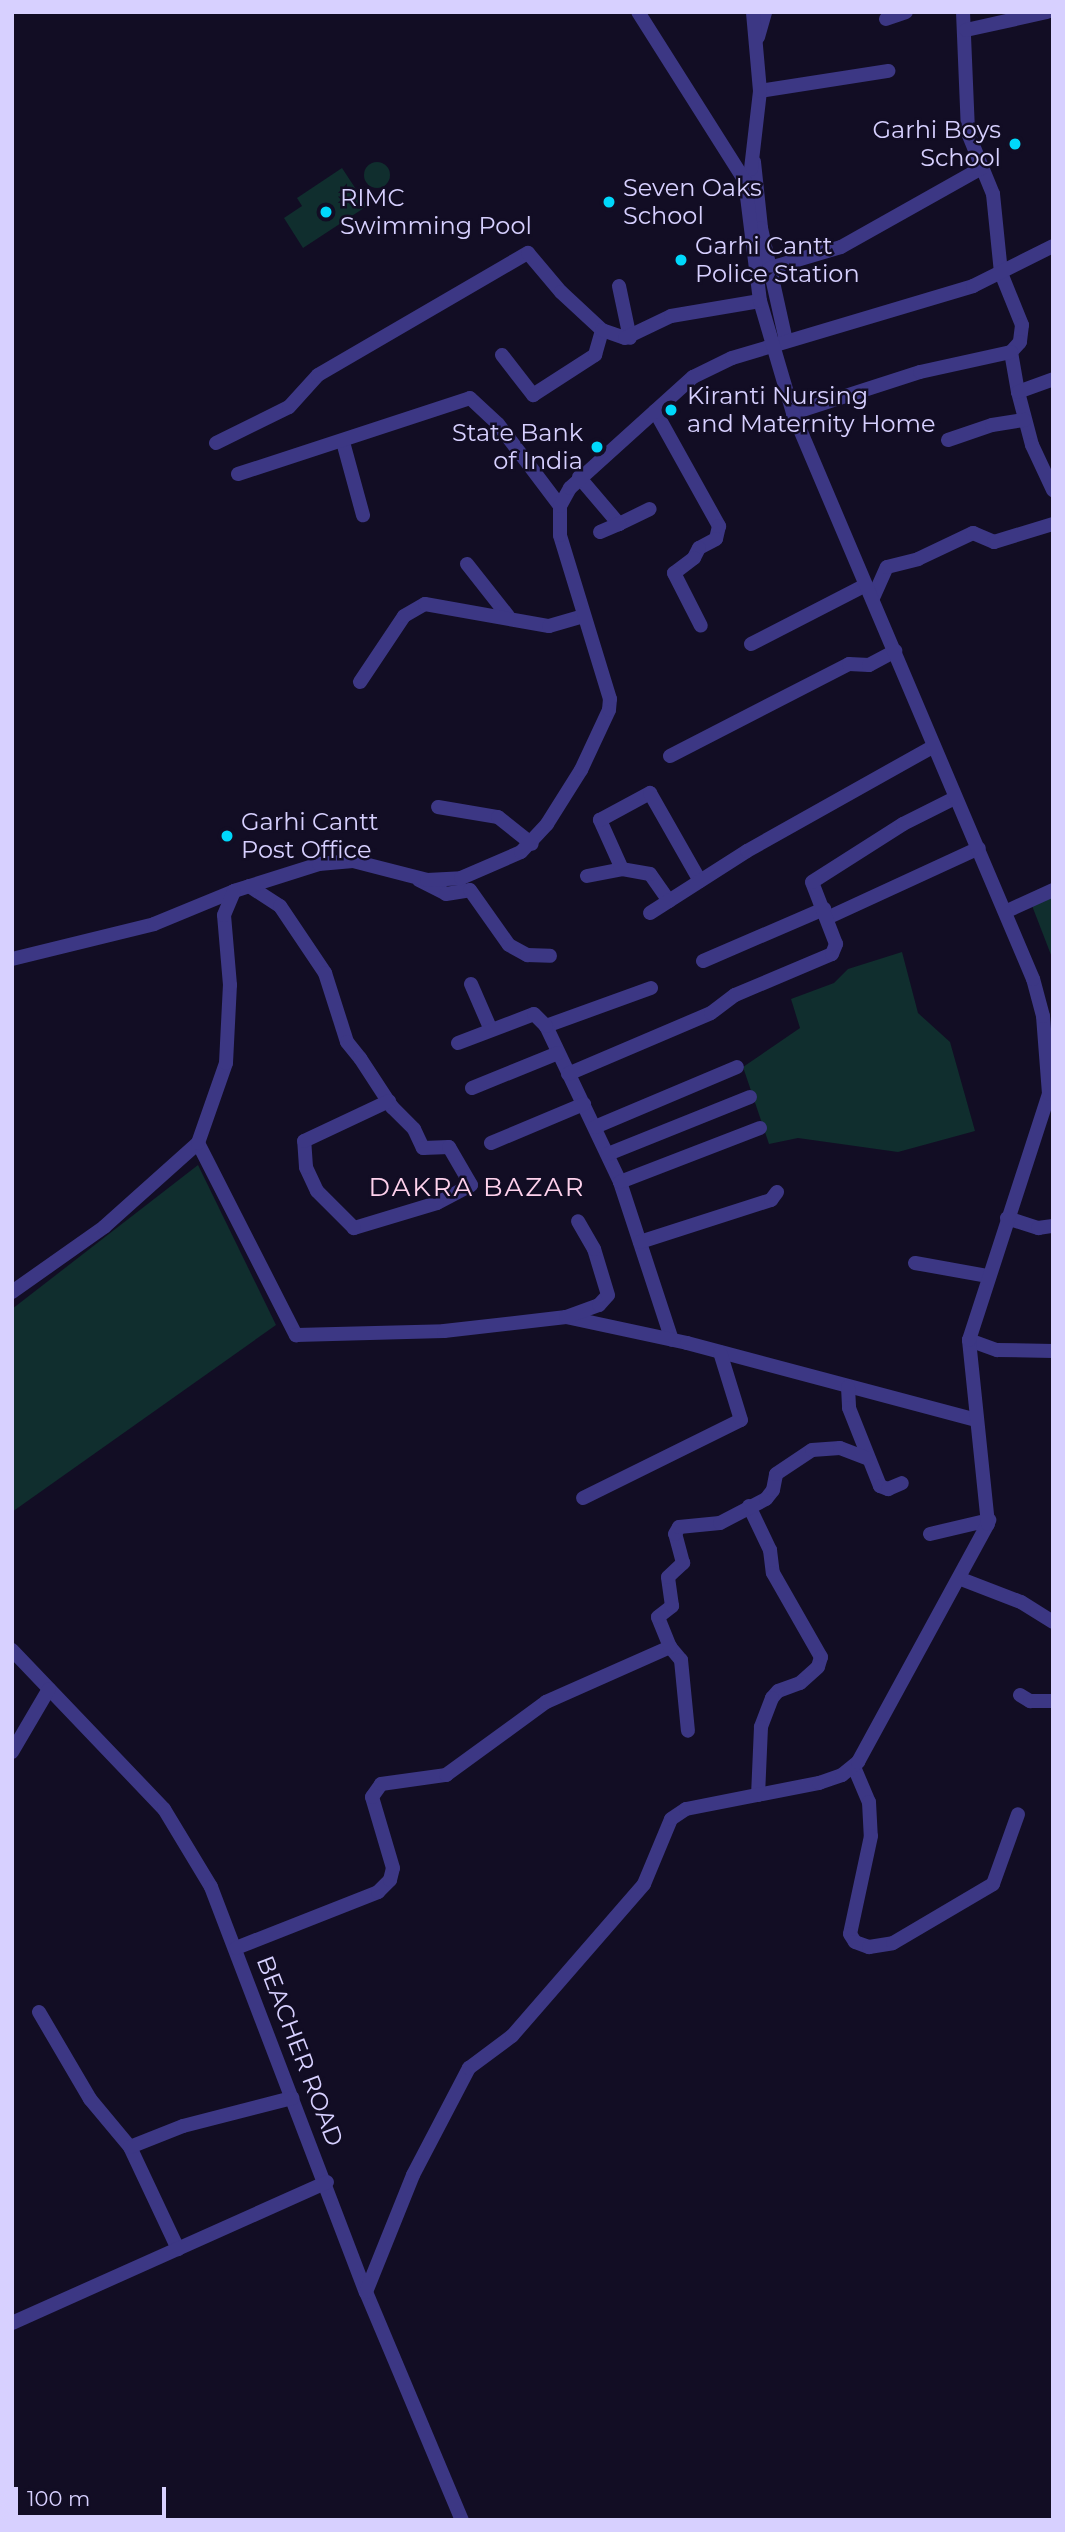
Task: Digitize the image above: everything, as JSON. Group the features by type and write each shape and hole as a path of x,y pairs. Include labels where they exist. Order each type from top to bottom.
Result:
{"street":[{"path":"628,12 743,187"},
{"path":"638,12 743,187 760,301 779,343"},
{"path":"366,2292 413,2175 469,2068 512,2036 645,1884 671,1819 686,1809 819,1783 854,1767 961,1580 989,1520 969,1340 987,1276 1051,1093 1043,1016 1007,911 793,413 779,343 754,162 760,91 753,12"},
{"path":"757,38 765,12"},
{"path":"886,19 906,12"},
{"path":"793,413 920,372 1011,352 1020,342 1022,324 1001,273 993,194 968,133 965,111 966,30 963,12"},
{"path":"966,30 1047,12"},
{"path":"760,91 888,71"},
{"path":"743,187 754,162"},
{"path":"770,268 841,247 982,168"},
{"path":"415,877 461,877 532,844 581,770 609,710 610,699 560,535 560,506 579,477 693,377 732,358 973,286 1053,246"},
{"path":"216,443 289,407 317,374 528,253 561,292 602,330 630,338 671,316 760,301"},
{"path":"619,286 630,338"},
{"path":"502,355 533,395 595,355 602,330"},
{"path":"1011,352 1032,445 1047,458 1053,490"},
{"path":"1018,392 1053,379"},
{"path":"238,474 472,398 560,506"},
{"path":"655,411 719,526 716,540 699,548 694,558 674,573 701,626"},
{"path":"947,440 1025,420"},
{"path":"343,442 363,515"},
{"path":"579,477 620,524"},
{"path":"600,532 650,509"},
{"path":"751,644 870,592 887,567 918,559 973,533 994,542 1053,524"},
{"path":"467,564 508,616"},
{"path":"360,682 384,640 414,607 448,606 549,626 584,616"},
{"path":"670,756 849,664 869,665 895,651"},
{"path":"650,913 700,881 934,746"},
{"path":"622,869 600,820 650,793 700,881"},
{"path":"568,1073 711,1013 735,995 828,956 836,944 813,888 816,877 956,797"},
{"path":"438,807 498,817 532,844"},
{"path":"703,961 979,848"},
{"path":"12,959 154,924 234,891 319,864 353,861 415,877 446,894 470,890 509,945 527,954 550,956"},
{"path":"587,876 622,869 650,874 669,901"},
{"path":"249,886 280,906 325,973 347,1042 389,1101 414,1129 423,1148 449,1147 471,1187 437,1203 354,1228 317,1191 306,1167 304,1141 389,1101"},
{"path":"1007,911 1053,890"},
{"path":"12,1292 104,1227 198,1143 226,1063 230,985 224,915 234,891"},
{"path":"471,984 491,1030"},
{"path":"545,1026 651,988"},
{"path":"458,1043 534,1014 540,1015 620,1182 672,1340"},
{"path":"472,1088 558,1053"},
{"path":"595,1127 737,1067"},
{"path":"608,1154 750,1097"},
{"path":"491,1143 584,1104"},
{"path":"620,1182 760,1128"},
{"path":"198,1143 296,1335 444,1331 566,1317 599,1305 608,1295 594,1249 578,1221"},
{"path":"640,1242 771,1200 777,1192"},
{"path":"1007,1218 1038,1228 1053,1226"},
{"path":"915,1263 987,1276"},
{"path":"566,1317 672,1340 976,1420"},
{"path":"969,1340 997,1350 1053,1351"},
{"path":"583,1498 741,1420 719,1352"},
{"path":"848,1387 849,1408 866,1458 882,1488 902,1483"},
{"path":"688,1731 681,1660 670,1647 658,1617 672,1606 668,1577 683,1563 676,1530 698,1522 720,1523 771,1495 776,1474 812,1450 840,1448 866,1458"},
{"path":"749,1506 770,1550 773,1573 809,1630 821,1662 800,1683 778,1690 772,1698 761,1727 758,1795"},
{"path":"930,1534 989,1520"},
{"path":"961,1580 1021,1602 1053,1622"},
{"path":"236,1948 378,1892 390,1880 393,1868 372,1797 381,1784 446,1775 546,1702 670,1647"},
{"name":"BEACHER ROAD","path":"12,1650 164,1809 211,1887 327,2182 366,2292 462,2520"},
{"path":"12,1752 49,1689"},
{"path":"1020,1695 1030,1701 1053,1701"},
{"path":"854,1767 869,1802 871,1836 850,1934 869,1947 893,1943 993,1884 1017,1814"},
{"path":"39,2012 90,2099 130,2147 178,2249"},
{"path":"130,2147 183,2126 292,2098"},
{"path":"12,2323 327,2182"}],"green space":[{"name":"RIMC Swimming Pool","path":"377,162 387,165 390,175 387,185 377,188 367,185 364,175 367,165"},
{"name":"RIMC Swimming Pool","path":"342,168 367,206 303,248 284,218 302,206 297,198"},
{"path":"1053,894 1053,960 1031,903"},
{"path":"902,952 918,1013 950,1042 975,1131 898,1152 798,1138 769,1144 743,1067 800,1028 791,999 834,983 848,969"},
{"path":"198,1165 276,1325 12,1512 12,1309"}],"place":[{"name":"Garhi Boys School","path":"1015,144"},
{"name":"Seven Oaks School","path":"609,202"},
{"name":"RIMC Swimming Pool","path":"326,212"},
{"name":"Garhi Cantt Police Station","path":"681,260"},
{"name":"Kiranti Nursing and Maternity Home","path":"671,410"},
{"name":"State Bank of India","path":"597,447"},
{"name":"Garhi Cantt Post Office","path":"227,836"}],"district":[{"name":"DAKRA BAZAR","path":"477,1188"}]}
